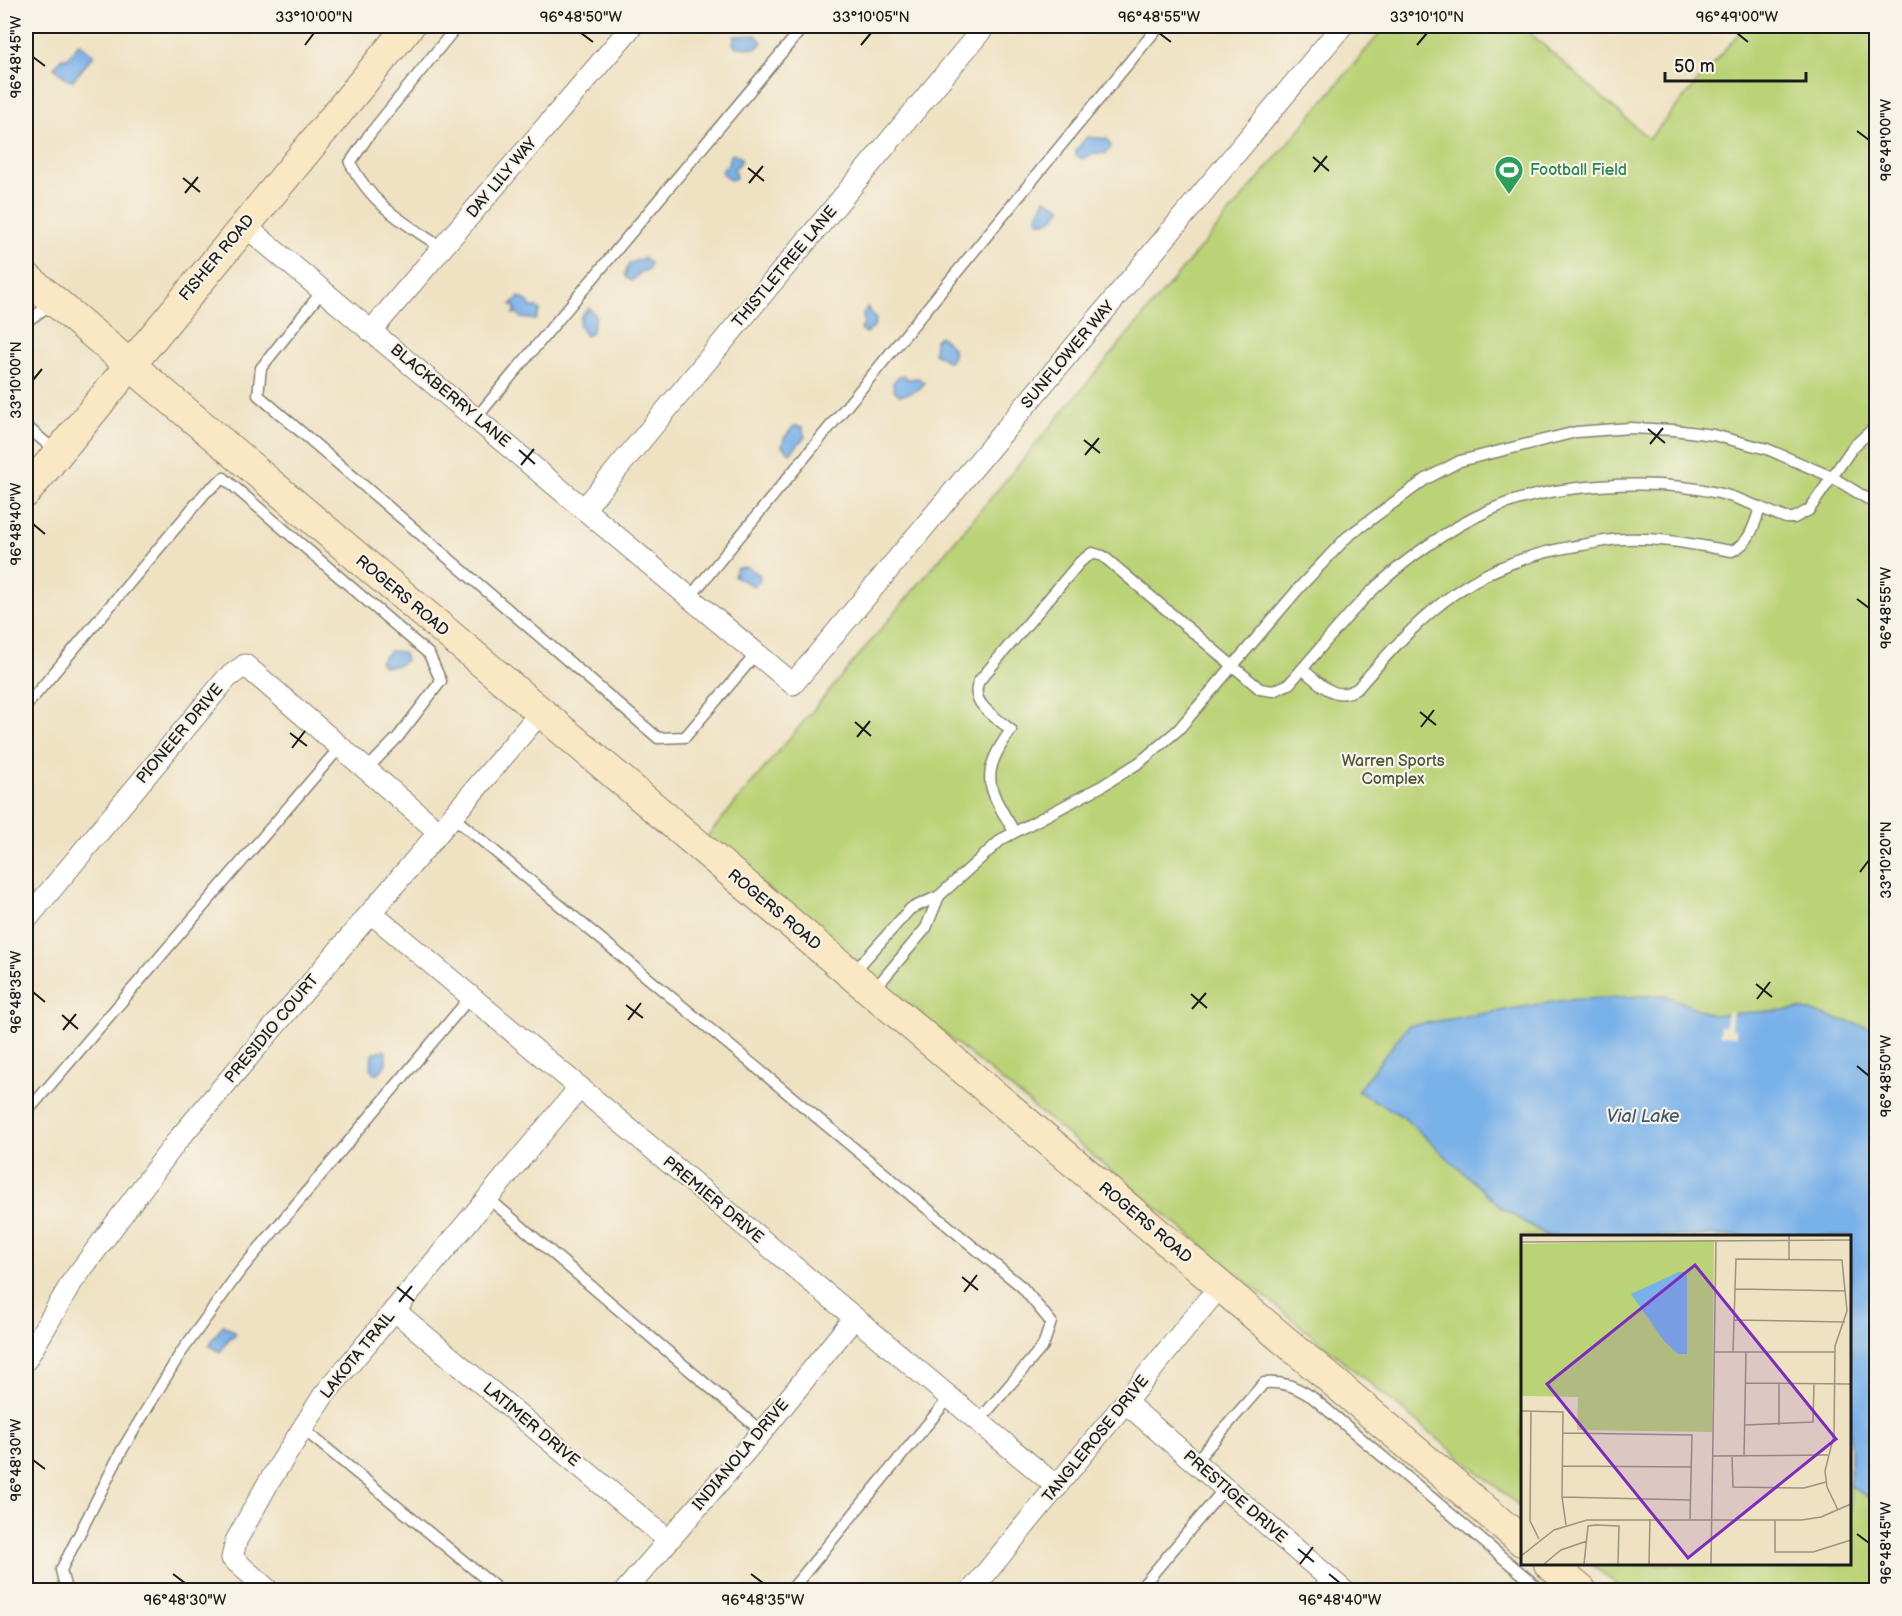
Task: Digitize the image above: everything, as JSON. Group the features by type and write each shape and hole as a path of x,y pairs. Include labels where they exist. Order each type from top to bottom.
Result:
{"street":[{"name":"FISHER ROAD","path":"26,492 409,26"},
{"name":"DAY LILY WAY","path":"371,331 632,26"},
{"name":"THISTLETREE LANE","path":"584,509 985,26"},
{"name":"SUNFLOWER WAY","path":"793,684 1342,26"},
{"name":"BLACKBERRY LANE","path":"244,225 793,684"},
{"name":"ROGERS ROAD","path":"26,278 1521,1540"},
{"name":"PIONEER DRIVE","path":"26,920 226,678 245,665 366,770 446,824"},
{"name":"PRESIDIO COURT","path":"26,1360 72,1282 177,1141 540,713"},
{"name":"PREMIER DRIVE","path":"371,913 472,995 949,1398 1057,1486"},
{"name":"LAKOTA TRAIL","path":"268,1590 232,1558 241,1532 323,1396 580,1087"},
{"name":"TANGLEROSE DRIVE","path":"972,1590 1220,1286"},
{"name":"LATIMER DRIVE","path":"394,1310 668,1540"},
{"name":"INDIANOLA DRIVE","path":"626,1590 762,1431 854,1318"},
{"name":"PRESTIGE DRIVE","path":"1126,1403 1225,1488 1330,1586"},
{"path":"1551,1565 1581,1590"}],"lane":[{"path":"442,248 380,206 361,183 350,163 369,135 457,26"},
{"path":"476,418 804,26"},
{"path":"690,597 1159,26"},
{"path":"323,290 261,368 258,394 658,738 685,737 757,653"},
{"path":"26,322 54,302"},
{"path":"26,426 58,453"},
{"path":"1014,831 994,798 989,776 994,754 1011,730 976,699 975,690 980,681 1080,562 1092,552 1103,556 1260,689 1273,691 1288,684 1376,587 1419,551 1492,509 1561,490 1663,484 1719,493 1786,518 1794,518 1809,510 1853,447 1876,426"},
{"path":"862,984 910,909 939,896 975,861 1014,831 1102,786 1140,762 1178,730 1300,587 1347,537 1426,479 1460,461 1576,432 1630,428 1674,430 1713,435 1767,449 1832,477 1876,504"},
{"path":"26,706 206,492 224,478 429,654 441,681 398,737 366,770"},
{"path":"1302,669 1332,694 1347,695 1358,688 1422,619 1466,585 1499,566 1566,547 1623,539 1677,542 1732,551 1740,548 1750,535 1760,508"},
{"path":"26,1113 340,747"},
{"path":"446,824 1022,1287 1051,1322 1043,1346 978,1422"},
{"path":"862,984 926,928 939,896"},
{"path":"66,1590 61,1570 122,1450 180,1354 247,1263 472,995"},
{"path":"488,1198 762,1431"},
{"path":"1195,1462 1264,1383 1280,1382 1296,1387 1312,1397 1540,1590"},
{"path":"791,1590 949,1398"},
{"path":"303,1429 499,1590"},
{"path":"1139,1590 1225,1488"}],"green space":[{"name":"Warren Sports Complex","path":"1386,26 1522,26 1649,139 1745,26 1876,26 1876,1590 1624,1590 1592,1565 1851,1565 1851,1235 1521,1235 1521,1507 706,838"}],"water":[{"path":"756,35 762,42 757,48 736,47 733,43 735,36"},
{"path":"79,43 94,55 73,80 68,80 54,68 62,58 68,58"},
{"path":"1087,137 1107,139 1111,147 1105,154 1097,153 1082,159 1076,155 1076,150"},
{"path":"734,154 741,158 741,162 734,169 736,178 730,180 722,173 728,165 730,155"},
{"path":"1045,199 1062,208 1052,219 1042,222 1038,221 1037,216"},
{"path":"643,258 650,263 648,270 641,272 632,281 628,279 625,274 629,264"},
{"path":"519,297 527,301 531,307 537,307 540,310 536,320 521,318 518,313 513,314 516,309 511,305"},
{"path":"867,307 876,320 873,328 866,333 861,329 864,323 863,314"},
{"path":"589,308 596,316 591,333 586,336 579,325 581,316"},
{"path":"940,336 953,348 953,356 949,362 934,353 935,340"},
{"path":"905,376 907,379 918,378 924,383 917,390 899,395 894,390 893,383 898,377"},
{"path":"794,426 802,427 805,437 790,453 782,446 784,438"},
{"path":"747,567 760,575 759,582 754,586 734,576 737,568"},
{"path":"390,651 403,652 406,660 397,666 384,666 380,661"},
{"name":"Vial Lake","path":"1665,995 1712,1015 1800,1009 1876,1029 1876,1502 1851,1487 1851,1235 1545,1235 1502,1208 1402,1116 1357,1091 1408,1026 1565,1000"},
{"path":"383,1050 386,1052 386,1063 381,1071 375,1074 371,1070 372,1054"},
{"path":"223,1325 236,1333 233,1338 230,1337 220,1352 209,1345"}],"pier":[{"path":"1727,1012 1732,1012 1731,1029 1736,1029 1736,1036 1720,1035 1720,1026 1725,1026"}],"place":[{"name":"Football Field","path":"1509,196"}]}
